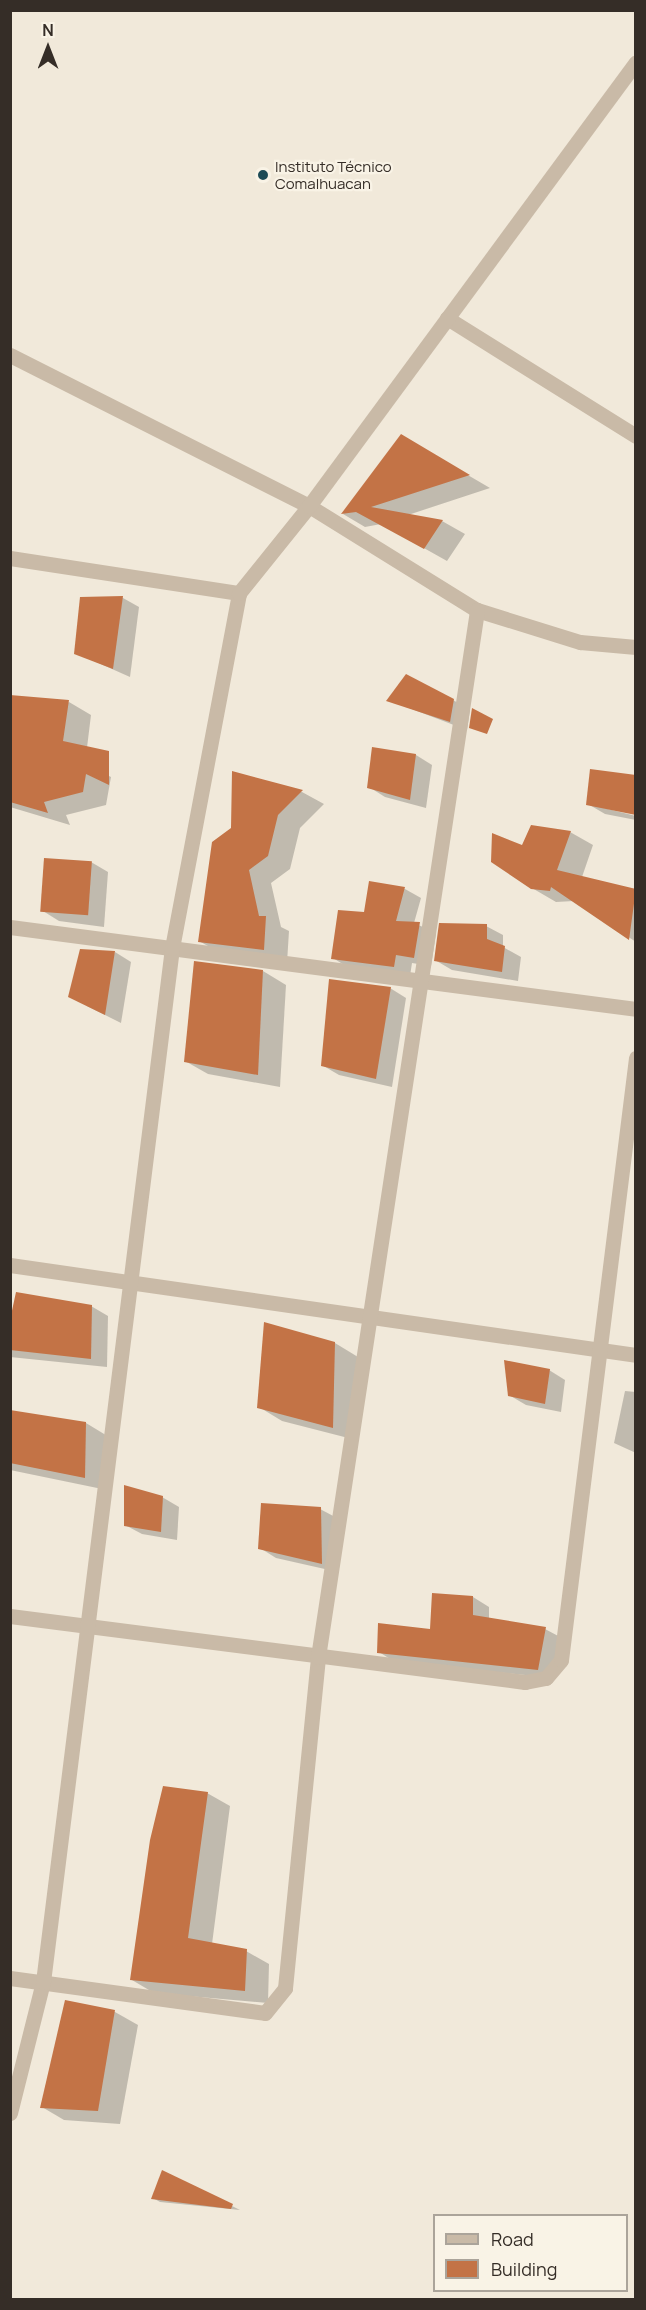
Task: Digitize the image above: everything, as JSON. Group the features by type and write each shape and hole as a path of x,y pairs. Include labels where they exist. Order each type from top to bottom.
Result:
{"street":[{"path":"10,2113 43,1982 128,1281 172,948 238,593 309,506 636,62"},
{"path":"447,318 636,436"},
{"path":"10,356 309,506 477,610 580,642 636,647"},
{"path":"10,558 238,593"},
{"path":"10,1978 265,2013 285,1988 318,1657 477,610"},
{"path":"10,927 636,1009"},
{"path":"10,1616 525,1683 546,1678 561,1660 636,1058"},
{"path":"10,1265 636,1355"}],"building":[{"path":"401,434 470,475 371,507 443,520 424,549 356,512 341,514"},
{"path":"123,596 113,669 74,654 80,597"},
{"path":"406,674 454,699 450,722 386,701"},
{"path":"10,695 69,700 63,741 109,751 109,785 86,774 83,792 44,802 48,813 10,802"},
{"path":"472,708 493,719 487,734 469,728"},
{"path":"372,747 416,754 410,800 367,788"},
{"path":"590,769 636,775 636,815 586,805"},
{"path":"232,771 303,790 278,815 268,856 249,870 259,916 266,916 264,950 198,942 212,842 231,828"},
{"path":"531,825 571,831 557,870 636,889 629,940 551,887 550,891 531,889 491,862 492,833 522,845"},
{"path":"44,858 92,861 88,915 40,912"},
{"path":"369,881 405,887 396,921 420,922 414,958 396,955 394,967 331,959 338,910 364,912"},
{"path":"439,923 487,924 487,939 505,946 502,972 434,961"},
{"path":"80,949 115,951 105,1015 68,997"},
{"path":"194,961 263,970 258,1075 184,1062"},
{"path":"329,979 391,987 376,1079 321,1066"},
{"path":"16,1292 92,1305 91,1359 10,1350 10,1320"},
{"path":"264,1322 335,1342 333,1428 257,1408"},
{"path":"504,1360 550,1369 545,1404 508,1396"},
{"path":"10,1410 86,1422 85,1478 10,1463"},
{"path":"124,1485 163,1496 161,1532 124,1526"},
{"path":"261,1503 321,1507 322,1564 258,1549"},
{"path":"432,1593 473,1596 473,1615 546,1627 538,1670 377,1653 378,1623 430,1629"},
{"path":"163,1786 208,1792 188,1938 247,1949 245,1991 130,1980 150,1840"},
{"path":"65,2000 115,2010 98,2111 40,2108"},
{"path":"162,2170 233,2204 231,2209 151,2199"}],"place":[{"name":"Instituto Técnico Comalhuacan","path":"263,175"}]}
